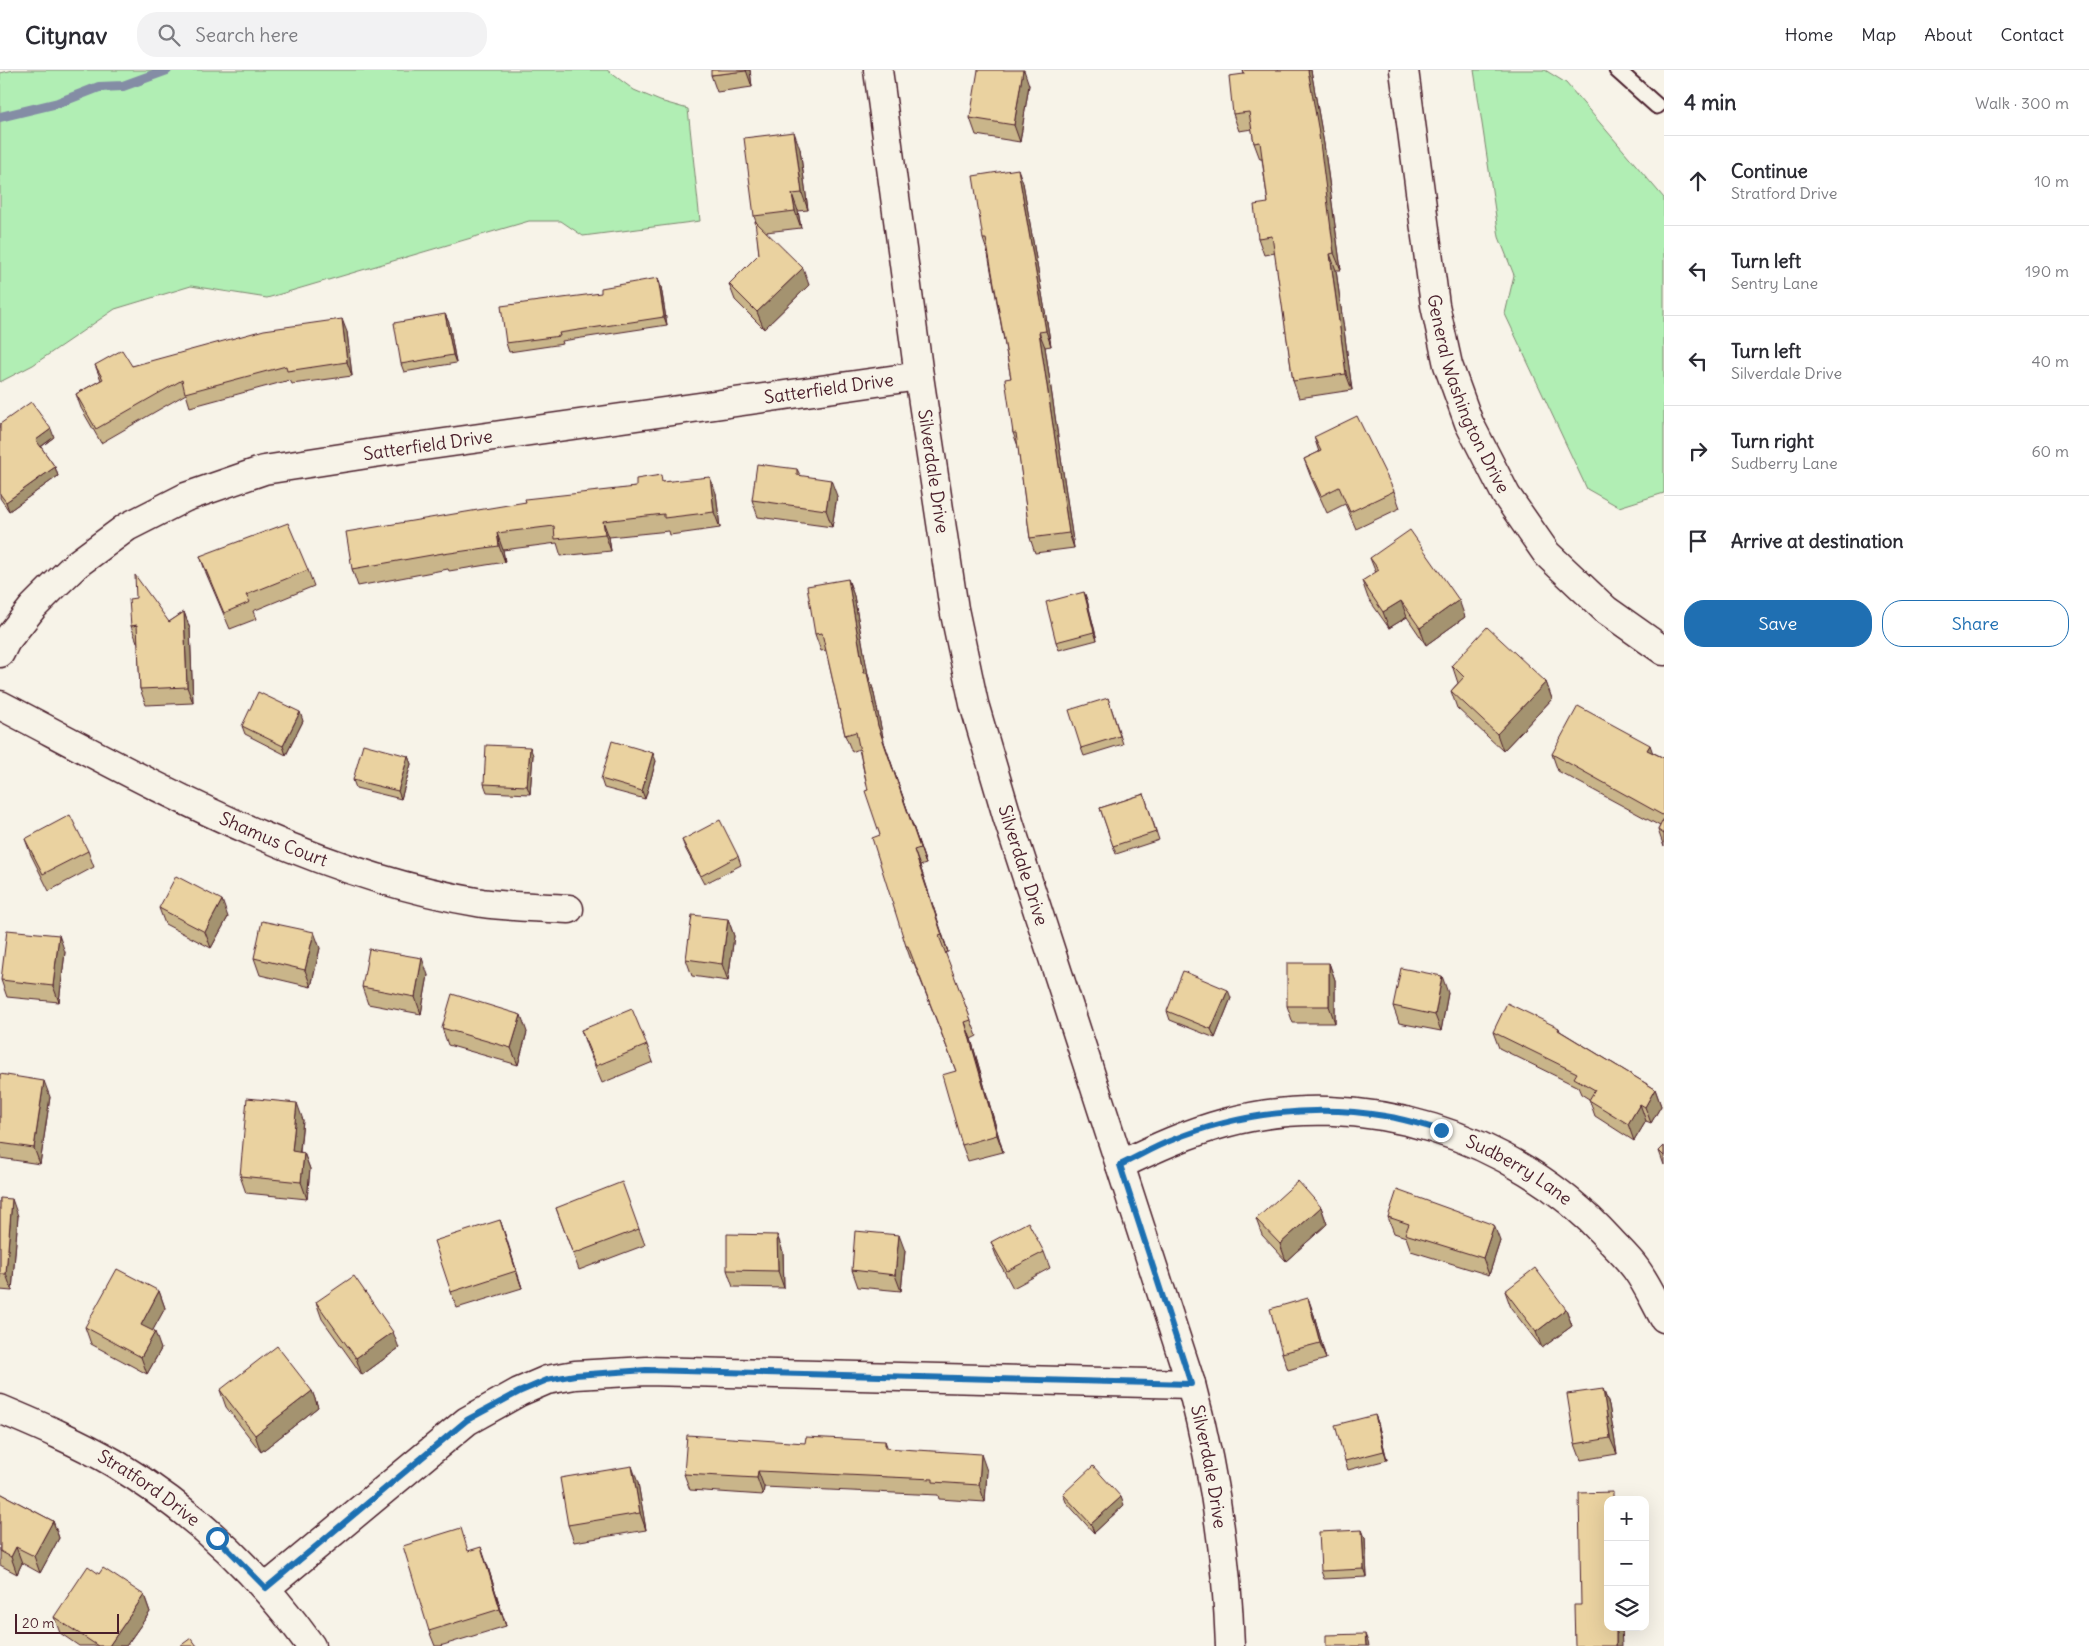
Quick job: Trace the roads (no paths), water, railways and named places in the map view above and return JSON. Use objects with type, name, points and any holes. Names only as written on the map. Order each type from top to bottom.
[{"type":"street","name":"Silverdale Drive","points":[[878,70],[919,376],[954,609],[974,704],[1007,816],[1191,1384],[1205,1434],[1218,1508],[1229,1600],[1230,1646]]},
{"type":"street","name":"General Washington Drive","points":[[1404,70],[1435,305],[1448,364],[1469,423],[1506,495],[1547,554],[1606,610],[1664,651]]},
{"type":"street","name":"Satterfield Drive","points":[[0,653],[6,641],[33,608],[76,564],[126,527],[186,497],[264,470],[919,376]]},
{"type":"street","name":"Shamus Court","points":[[0,705],[182,800],[250,832],[338,865],[410,886],[483,903],[569,910]]},
{"type":"street","name":"Sudberry Lane","points":[[1120,1165],[1172,1140],[1226,1122],[1271,1114],[1328,1111],[1385,1116],[1441,1130],[1503,1156],[1544,1181],[1589,1217],[1636,1268],[1664,1318]]},
{"type":"street","points":[[266,1588],[467,1420],[519,1392],[547,1380],[575,1375],[646,1370],[1191,1384]]},
{"type":"street","name":"Stratford Drive","points":[[0,1409],[44,1428],[113,1463],[161,1494],[217,1538],[266,1588],[311,1646]]},
{"type":"lane","points":[[1617,70],[1658,106]]},
{"type":"waterway","points":[[0,117],[58,103],[99,87],[123,86],[167,70]]}]
